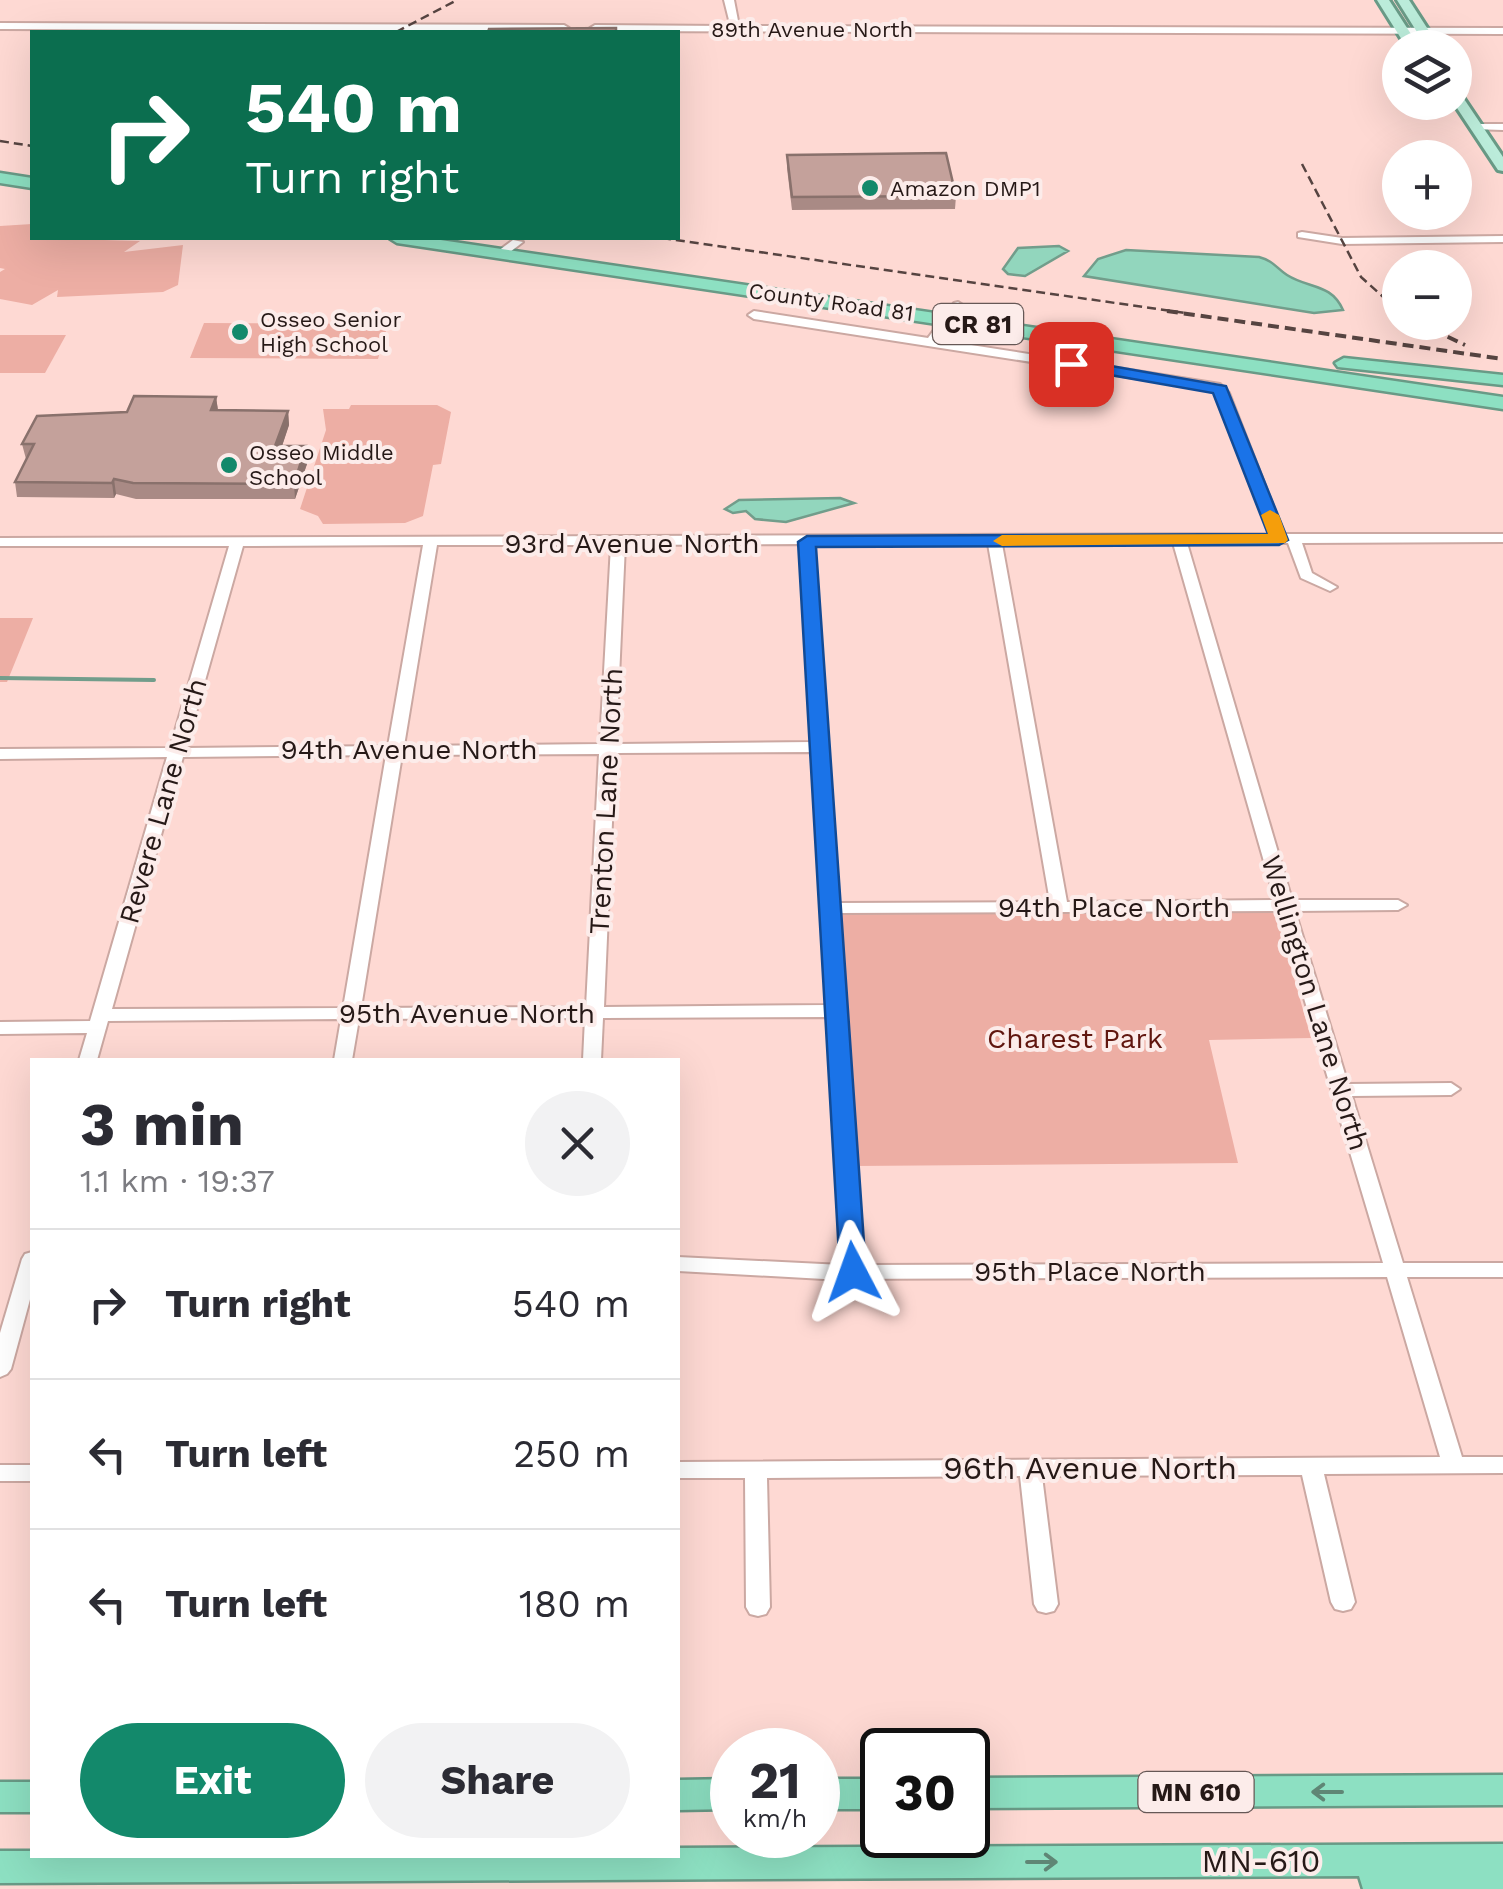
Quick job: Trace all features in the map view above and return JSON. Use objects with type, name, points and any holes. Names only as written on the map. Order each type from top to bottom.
[{"type":"highway","points":[[0,165],[30,170]]},
{"type":"highway","points":[[0,178],[30,183]]},
{"type":"highway","name":"County Road 81","points":[[452,240],[508,242],[1503,403]]},
{"type":"highway","name":"County Road 81","points":[[953,313],[1503,383]]},
{"type":"highway","name":"MN 610","points":[[990,1793],[1425,1792],[1503,1788]]},
{"type":"highway","points":[[680,1794],[710,1794]]},
{"type":"highway","points":[[0,1798],[30,1797]]},
{"type":"highway","name":"MN-610","points":[[0,1867],[1503,1860]]},
{"type":"highway","points":[[1102,1862],[1270,1877],[1503,1881]]},
{"type":"main road","points":[[1383,0],[1401,30]]},
{"type":"main road","points":[[1403,0],[1422,30]]},
{"type":"main road","points":[[1471,120],[1503,167]]},
{"type":"street","points":[[727,29],[735,25],[736,12],[729,2]]},
{"type":"street","name":"89th Avenue North","points":[[0,26],[1382,32]]},
{"type":"street","name":"89th Avenue North","points":[[1472,31],[1503,31]]},
{"type":"street","points":[[1476,127],[1503,127]]},
{"type":"street","points":[[1302,236],[1342,240],[1503,239]]},
{"type":"street","points":[[931,342],[953,313]]},
{"type":"street","points":[[754,316],[1216,386],[1223,393],[1306,575],[1330,587]]},
{"type":"street","name":"93rd Avenue North","points":[[0,542],[430,544],[1503,538]]},
{"type":"street","name":"Wellington Lane North","points":[[1179,540],[1284,906],[1453,1465]]},
{"type":"street","points":[[995,541],[1058,908]]},
{"type":"street","points":[[807,542],[853,1272]]},
{"type":"street","name":"Revere Lane North","points":[[89,1058],[237,543]]},
{"type":"street","name":"Trenton Lane North","points":[[592,1058],[618,543]]},
{"type":"street","points":[[343,1058],[430,544]]},
{"type":"street","name":"94th Avenue North","points":[[0,754],[819,747]]},
{"type":"street","name":"94th Place North","points":[[829,908],[1398,905]]},
{"type":"street","name":"95th Avenue North","points":[[0,1028],[99,1021],[351,1014],[834,1011]]},
{"type":"street","points":[[1342,1090],[1451,1089]]},
{"type":"street","name":"95th Place North","points":[[680,1264],[853,1272],[1503,1270]]},
{"type":"street","points":[[0,1369],[30,1271]]},
{"type":"street","points":[[1311,1466],[1343,1602]]},
{"type":"street","name":"96th Avenue North","points":[[680,1470],[1503,1466]]},
{"type":"street","points":[[1030,1468],[1046,1604]]},
{"type":"street","points":[[756,1470],[758,1606]]},
{"type":"street","points":[[0,1473],[30,1473]]},
{"type":"green space","points":[[30,224],[30,240],[140,241],[124,252],[183,245],[178,285],[163,292],[57,297],[58,290],[32,305],[0,299],[0,272],[5,269],[0,268],[0,226]]},
{"type":"green space","points":[[204,323],[388,324],[378,359],[190,358]]},
{"type":"green space","points":[[0,335],[66,335],[45,373],[0,373]]},
{"type":"green space","points":[[351,405],[437,405],[451,412],[441,464],[433,465],[423,516],[405,523],[323,524],[318,516],[300,509],[326,430],[323,409],[349,409]]},
{"type":"green space","points":[[0,618],[33,618],[7,682],[0,682]]},
{"type":"green space","name":"Charest Park","points":[[1275,911],[1311,1038],[1209,1040],[1238,1163],[855,1166],[839,914]]},
{"type":"shaded area","points":[[1059,246],[1068,251],[1025,276],[1008,274],[1003,269],[1018,248]]},
{"type":"shaded area","points":[[1126,250],[1259,257],[1295,279],[1326,291],[1343,310],[1314,313],[1084,276],[1098,259]]},
{"type":"shaded area","points":[[840,498],[854,503],[786,522],[755,519],[746,511],[733,513],[725,509],[739,500]]},
{"type":"building","points":[[616,28],[616,30],[489,30]]},
{"type":"building","name":"Amazon DMP1","points":[[946,153],[956,196],[792,197],[787,155]]},
{"type":"building","name":"Osseo Middle School","points":[[134,396],[216,397],[211,410],[288,411],[275,446],[306,446],[294,484],[133,483],[114,479],[112,483],[15,482],[34,444],[22,444],[37,416],[127,412]]},
{"type":"waterway","points":[[0,678],[154,680]]},
{"type":"railway","points":[[400,30],[457,0]]},
{"type":"railway","points":[[0,141],[30,146]]},
{"type":"railway","points":[[1302,164],[1361,277],[1382,296]]},
{"type":"railway","points":[[676,240],[1185,313]]},
{"type":"railway","points":[[1167,311],[1503,359]]},
{"type":"railway","points":[[1455,340],[1465,345]]},
{"type":"slow traffic","points":[[1002,541],[1279,540],[1270,515]]},
{"type":"place","name":"Amazon DMP1","points":[[870,188]]},
{"type":"place","name":"Osseo Senior High School","points":[[240,332]]},
{"type":"place","name":"Osseo Middle School","points":[[229,465]]},
{"type":"route","points":[[853,1272],[807,542],[1279,540],[1223,393],[1216,386],[1071,364]]}]
